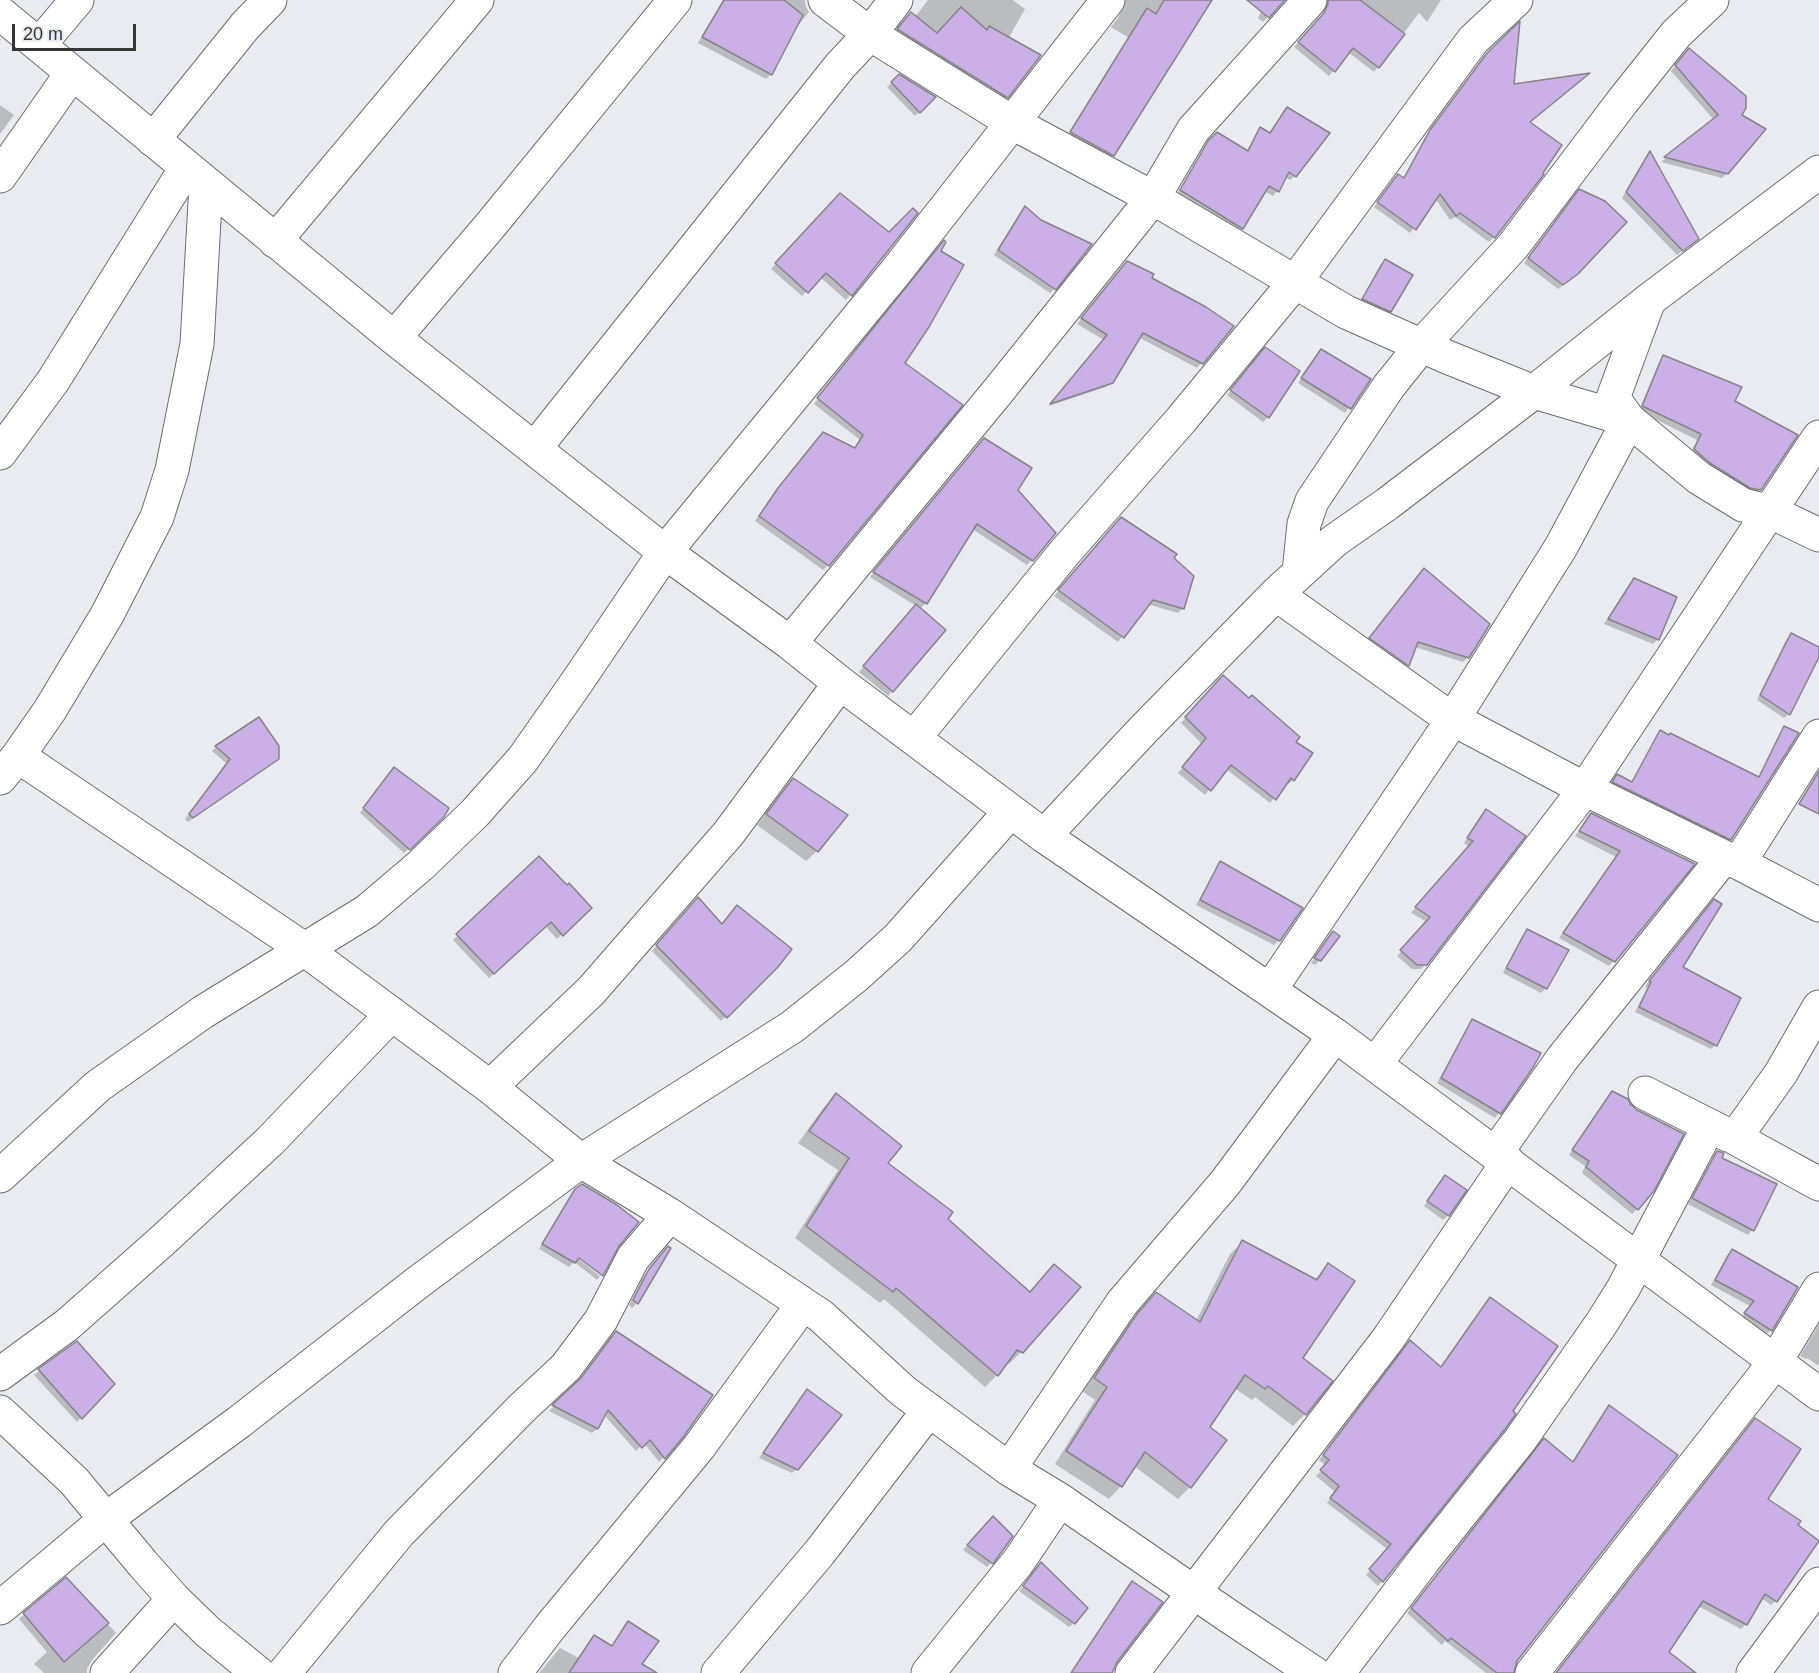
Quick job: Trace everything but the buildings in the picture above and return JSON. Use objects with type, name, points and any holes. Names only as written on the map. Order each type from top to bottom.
[{"type":"street","points":[[39,45],[77,0]]},
{"type":"street","points":[[153,140],[245,26],[270,0]]},
{"type":"street","points":[[275,241],[477,0]]},
{"type":"street","points":[[394,338],[489,227],[675,0]]},
{"type":"street","points":[[825,0],[870,34],[1013,123],[1153,198],[1346,312],[1534,392],[1629,420]]},
{"type":"street","points":[[535,448],[840,66],[870,34],[896,0]]},
{"type":"street","points":[[0,1176],[98,1086],[203,1012],[367,911],[421,865],[475,813],[523,759],[666,552],[894,274],[1108,0]]},
{"type":"street","points":[[790,643],[1153,198],[1193,130],[1310,0]]},
{"type":"street","points":[[914,738],[1065,552],[1181,420],[1295,282],[1473,40],[1516,0]]},
{"type":"street","points":[[1288,583],[1312,501],[1389,386],[1422,345],[1513,246],[1676,34],[1713,0]]},
{"type":"street","points":[[0,13],[394,338],[666,552],[1044,836],[1335,1035],[1819,1394]]},
{"type":"street","points":[[0,177],[72,73]]},
{"type":"street","points":[[1044,836],[1143,730],[1288,583],[1334,541],[1387,504],[1534,392],[1649,300],[1819,172]]},
{"type":"street","points":[[0,453],[196,176]]},
{"type":"street","points":[[196,176],[197,344],[172,470],[157,516],[107,615],[50,710],[9,767],[304,949],[490,1086],[580,1161],[670,1215],[821,1316],[903,1391],[1009,1469],[1060,1500],[1314,1673]]},
{"type":"street","points":[[1649,300],[1613,398],[1629,420],[1699,478],[1743,504],[1771,512],[1819,535]]},
{"type":"street","points":[[1270,990],[1453,719],[1561,547],[1629,420]]},
{"type":"street","points":[[1375,1064],[1585,789],[1819,437]]},
{"type":"street","points":[[1288,583],[1453,719],[1585,789],[1819,905]]},
{"type":"street","points":[[490,1086],[591,992],[728,834],[840,682]]},
{"type":"street","points":[[1132,1673],[1388,1340],[1562,1059],[1731,860],[1819,736]]},
{"type":"street","points":[[0,1608],[105,1520],[239,1422],[426,1276],[580,1161],[792,1026],[856,976],[898,938],[1011,811]]},
{"type":"street","points":[[1338,1673],[1520,1440],[1601,1324],[1638,1260],[1722,1132],[1781,1073],[1819,1007]]},
{"type":"street","points":[[0,1374],[67,1325],[162,1241],[270,1141],[392,1014]]},
{"type":"street","points":[[1009,1469],[1122,1303],[1225,1183],[1335,1035]]},
{"type":"street","points":[[1645,1093],[1819,1184]]},
{"type":"street","points":[[284,1673],[399,1533],[522,1408],[566,1367],[601,1320],[633,1258],[670,1215]]},
{"type":"street","points":[[1532,1673],[1775,1362],[1819,1289]]},
{"type":"street","points":[[515,1673],[550,1627],[699,1447],[803,1304]]},
{"type":"street","points":[[718,1673],[820,1552],[929,1410]]},
{"type":"street","points":[[0,1412],[74,1481],[174,1599],[208,1632],[258,1673]]},
{"type":"street","points":[[928,1673],[1018,1562],[1060,1500]]},
{"type":"street","points":[[1753,1673],[1819,1584]]},
{"type":"street","points":[[107,1673],[174,1599]]}]
